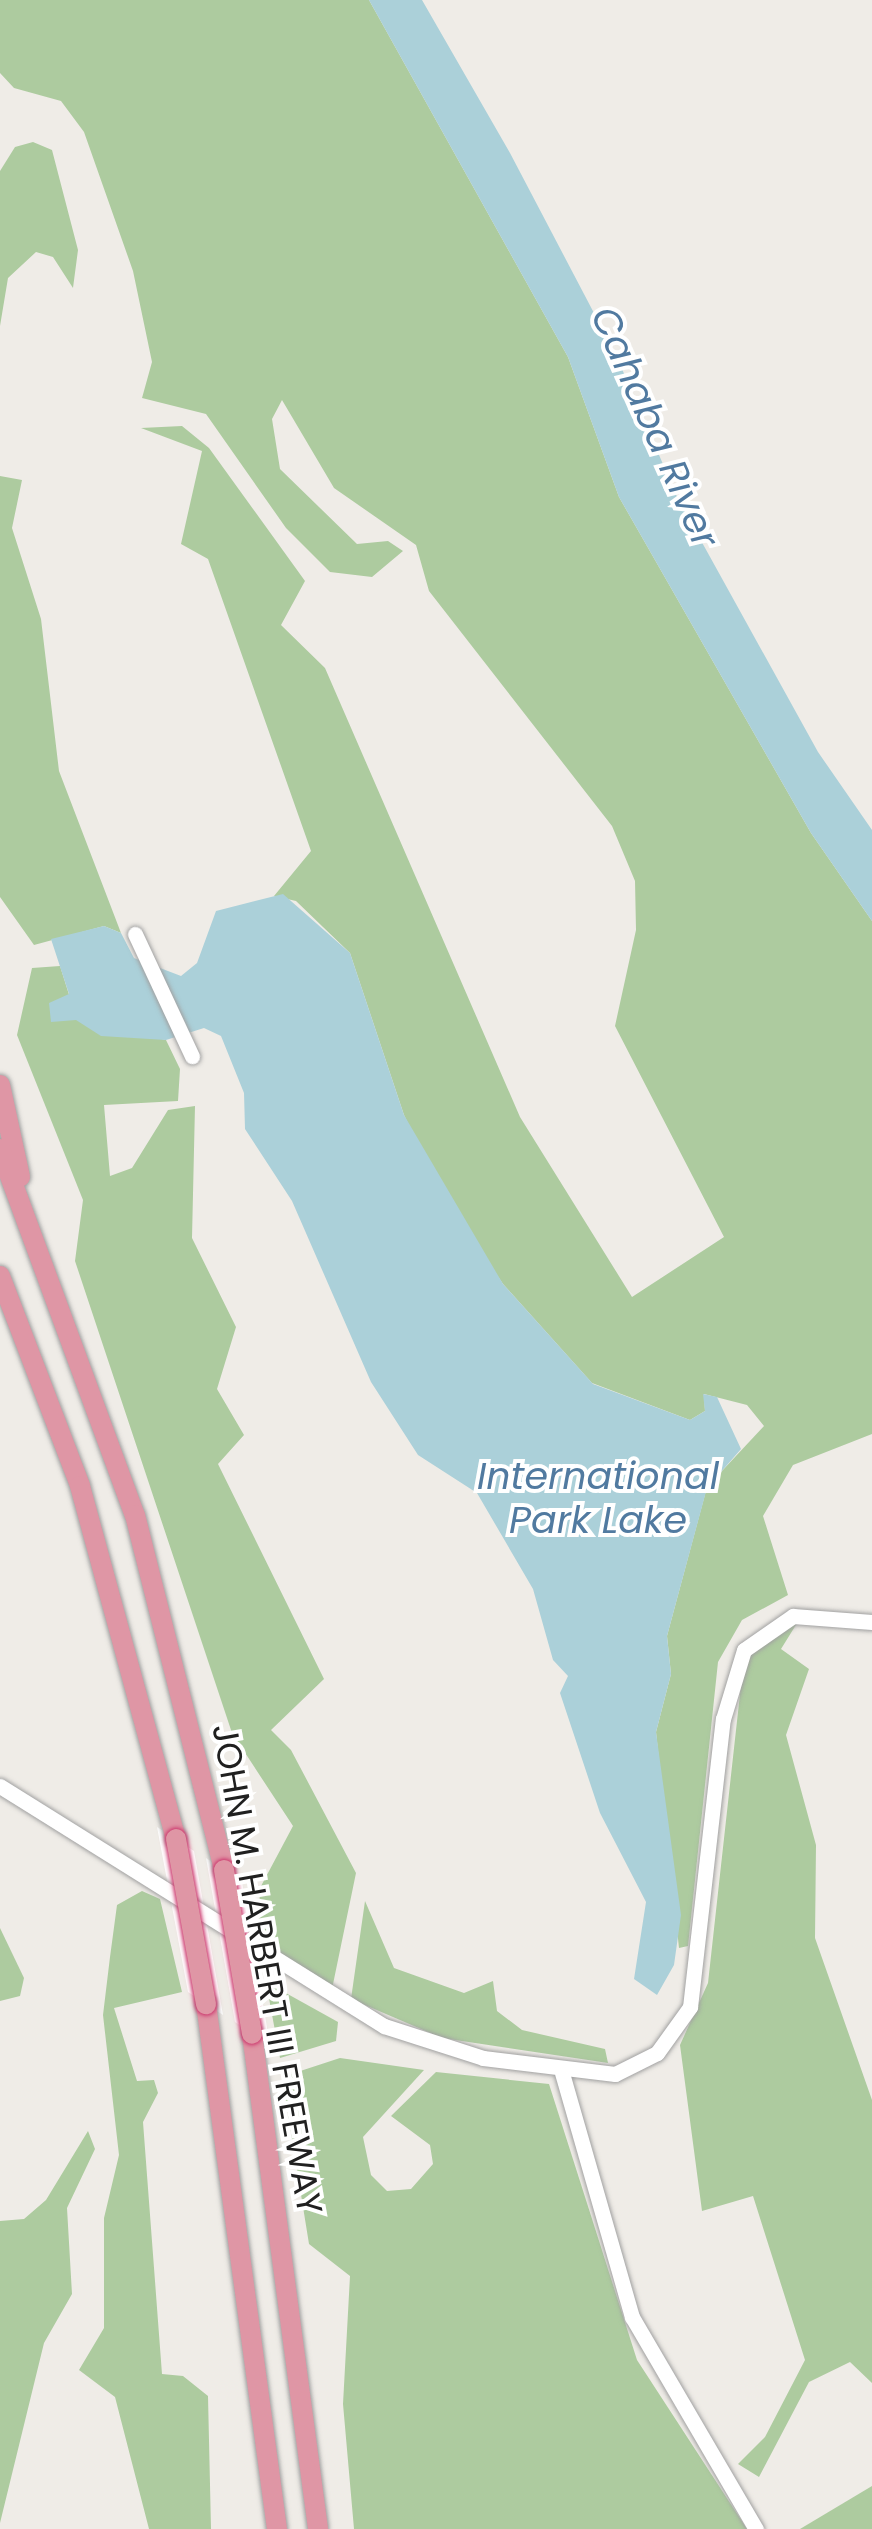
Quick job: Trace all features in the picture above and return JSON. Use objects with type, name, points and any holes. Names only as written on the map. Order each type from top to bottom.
[{"type":"highway","points":[[0,1085],[26,1219]]},
{"type":"highway","name":"JOHN M. HARBERT III FREEWAY","points":[[0,1149],[134,1516],[224,1870],[252,2034],[318,2529]]},
{"type":"highway","name":"JOHN M. HARBERT III FREEWAY","points":[[0,1276],[137,1674],[176,1839],[206,2004],[277,2529]]},
{"type":"highway","points":[[0,1293],[23,1334]]},
{"type":"street","points":[[135,934],[192,1056]]},
{"type":"street","points":[[0,1786],[357,2014],[445,2049],[562,2073],[639,2066],[667,2045],[690,2007],[723,1719],[744,1650],[793,1616],[872,1622]]},
{"type":"street","points":[[562,2073],[632,2318],[756,2529]]},
{"type":"green space","points":[[0,0],[369,0],[568,357],[619,497],[811,833],[872,921],[872,1434],[793,1465],[763,1516],[788,1595],[742,1620],[718,1662],[688,1946],[679,1948],[656,1732],[671,1674],[667,1636],[707,1487],[764,1426],[747,1405],[704,1394],[705,1411],[690,1420],[592,1383],[503,1284],[439,1188],[404,1115],[350,953],[296,901],[274,896],[311,851],[208,559],[181,544],[202,451],[141,428],[182,426],[209,448],[305,581],[281,625],[325,668],[520,1117],[632,1297],[724,1237],[615,1026],[636,930],[635,881],[612,826],[429,591],[416,545],[334,488],[282,400],[272,419],[280,469],[357,544],[388,541],[403,551],[372,577],[330,572],[286,528],[206,414],[142,398],[152,362],[133,271],[84,132],[61,101],[14,88],[0,73]]},
{"type":"green space","points":[[33,142],[52,150],[78,250],[73,288],[53,257],[36,252],[8,278],[0,326],[0,171],[15,147]]},
{"type":"green space","points":[[0,476],[22,480],[12,528],[41,619],[59,771],[121,933],[104,926],[34,945],[0,897]]},
{"type":"green space","points":[[60,966],[77,1020],[166,1040],[180,1069],[178,1101],[104,1105],[110,1176],[132,1168],[168,1110],[195,1106],[192,1238],[236,1327],[217,1389],[244,1435],[218,1464],[324,1679],[271,1730],[291,1750],[356,1873],[332,1989],[258,1940],[260,1888],[293,1826],[232,1733],[75,1261],[83,1200],[17,1035],[32,968]]},
{"type":"green space","points":[[799,1620],[781,1649],[809,1669],[786,1735],[816,1845],[815,1938],[872,2100],[872,2383],[850,2362],[809,2382],[759,2477],[738,2464],[765,2437],[805,2360],[753,2196],[702,2211],[680,2045],[708,1983],[743,1667],[756,1644]]},
{"type":"green space","points":[[142,1891],[160,1899],[182,1992],[114,2008],[137,2081],[154,2080],[158,2093],[143,2122],[162,2374],[183,2376],[208,2396],[211,2529],[149,2529],[115,2397],[79,2370],[104,2328],[104,2218],[119,2155],[103,2015],[110,1957],[117,1905]]},
{"type":"green space","points":[[365,1901],[394,1968],[464,1993],[493,1981],[497,2011],[522,2030],[605,2049],[608,2063],[442,2038],[351,1999]]},
{"type":"green space","points":[[0,1928],[24,1978],[20,1996],[0,2001]]},
{"type":"green space","points":[[266,1982],[338,2022],[336,2041],[280,2058]]},
{"type":"green space","points":[[340,2058],[424,2070],[363,2137],[371,2175],[387,2191],[411,2189],[433,2164],[430,2145],[391,2116],[436,2072],[549,2084],[637,2360],[747,2529],[354,2529],[343,2404],[350,2276],[309,2244],[282,2077]]},
{"type":"green space","points":[[88,2131],[95,2149],[67,2208],[72,2294],[44,2343],[0,2523],[0,2221],[24,2219],[46,2200]]},
{"type":"green space","points":[[872,2486],[872,2529],[800,2529]]},
{"type":"water","points":[[369,0],[422,0],[510,153],[616,355],[678,499],[818,752],[872,830],[872,921],[811,833],[619,497],[568,357]]},
{"type":"water","name":"International Park Lake","points":[[283,894],[350,953],[404,1115],[503,1284],[593,1384],[690,1420],[705,1411],[703,1394],[717,1397],[741,1449],[707,1488],[667,1636],[671,1674],[656,1732],[681,1915],[674,1965],[657,1995],[634,1979],[646,1902],[600,1813],[560,1693],[568,1676],[553,1660],[533,1589],[477,1493],[418,1455],[371,1382],[292,1201],[245,1129],[244,1093],[221,1036],[204,1028],[166,1040],[101,1036],[76,1020],[51,1022],[49,1003],[69,994],[51,939],[104,926],[121,933],[134,958],[181,976],[197,963],[216,911]]},
{"type":"pier","points":[[157,1827],[194,1851],[223,2015],[188,1992]]},
{"type":"pier","points":[[206,1858],[242,1882],[270,2045],[235,2022]]},
{"type":"water label","name":"Cahaba River","points":[[655,427]]}]
